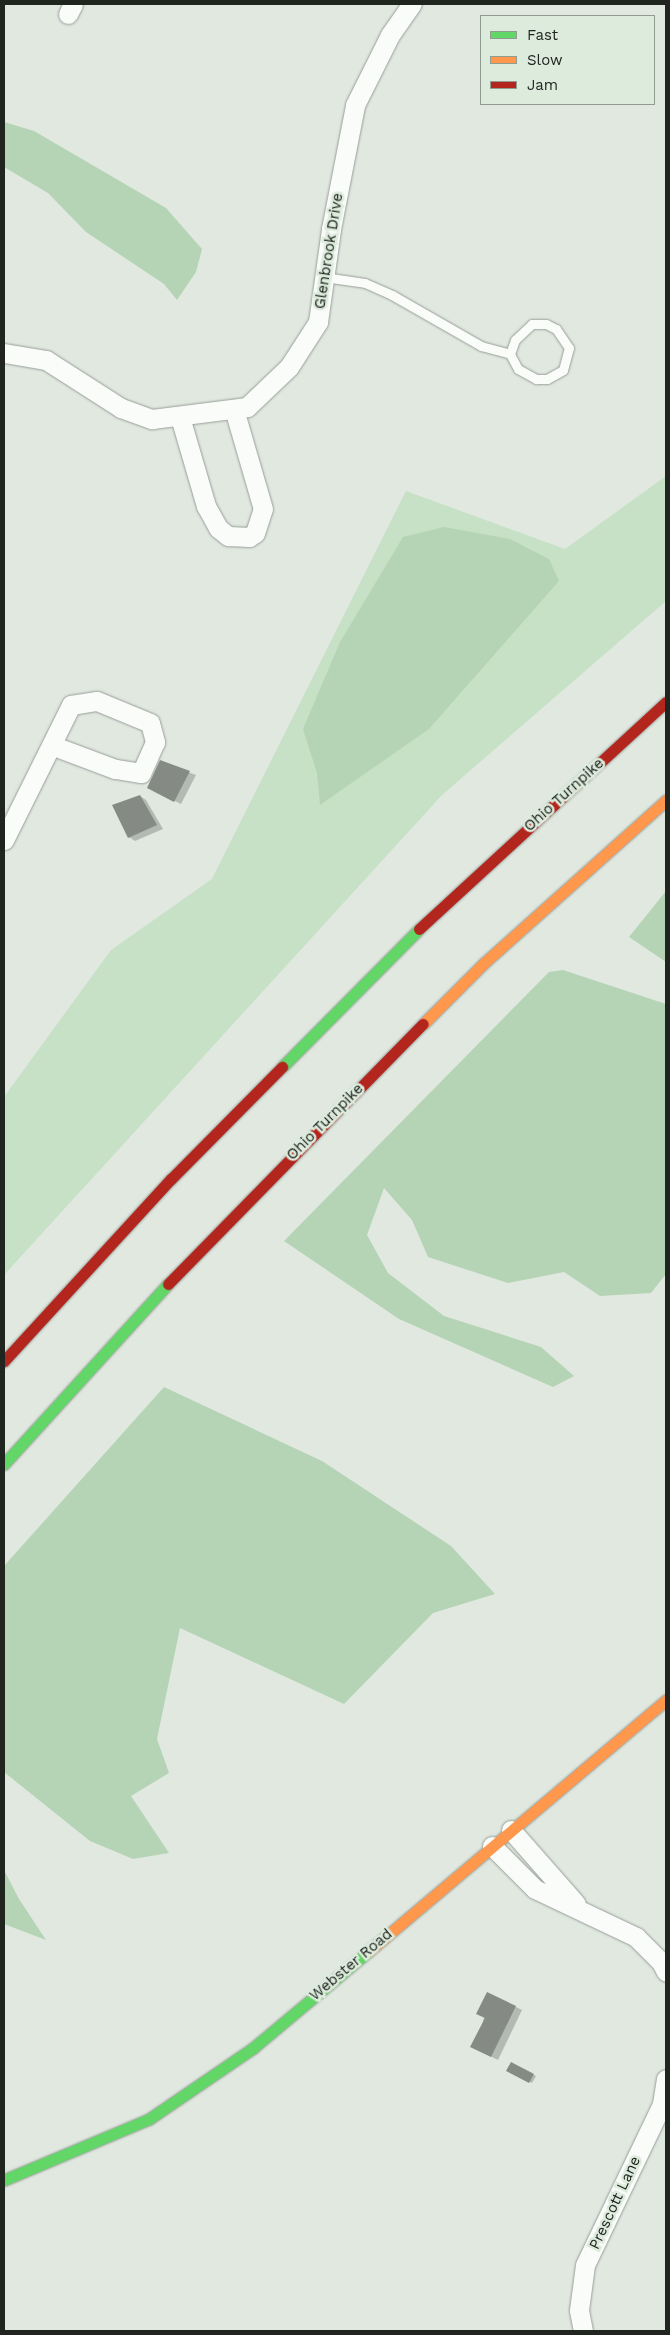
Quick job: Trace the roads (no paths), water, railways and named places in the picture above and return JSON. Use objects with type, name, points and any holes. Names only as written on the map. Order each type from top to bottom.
[{"type":"main road","name":"Ohio Turnpike","points":[[4,1361],[171,1179],[440,907],[666,702]]},
{"type":"main road","name":"Ohio Turnpike","points":[[4,1464],[212,1236],[484,963],[666,800]]},
{"type":"main road","name":"Webster Road","points":[[4,2180],[119,2134],[149,2118],[253,2048],[666,1700]]},
{"type":"street","name":"Glenbrook Drive","points":[[4,353],[46,360],[121,408],[152,418],[180,417],[247,407],[289,366],[318,322],[324,277],[356,105],[390,35],[412,4]]},
{"type":"street","points":[[180,417],[206,506],[218,528],[228,536],[249,537],[258,528],[263,509],[234,409]]},
{"type":"street","points":[[4,840],[71,705],[97,701],[150,724],[155,742],[141,773],[115,769],[51,746]]},
{"type":"street","points":[[511,1830],[564,1894],[583,1910]]},
{"type":"street","points":[[492,1846],[535,1889],[583,1910],[636,1937],[661,1962],[666,1972]]},
{"type":"street","name":"Prescott Lane","points":[[583,2331],[579,2310],[585,2265],[662,2104],[666,2079]]},
{"type":"lane","points":[[324,277],[365,283],[418,308],[481,346],[510,354],[525,375],[547,379],[563,370],[569,348],[556,329],[546,324],[532,324],[515,340],[510,354]]}]
